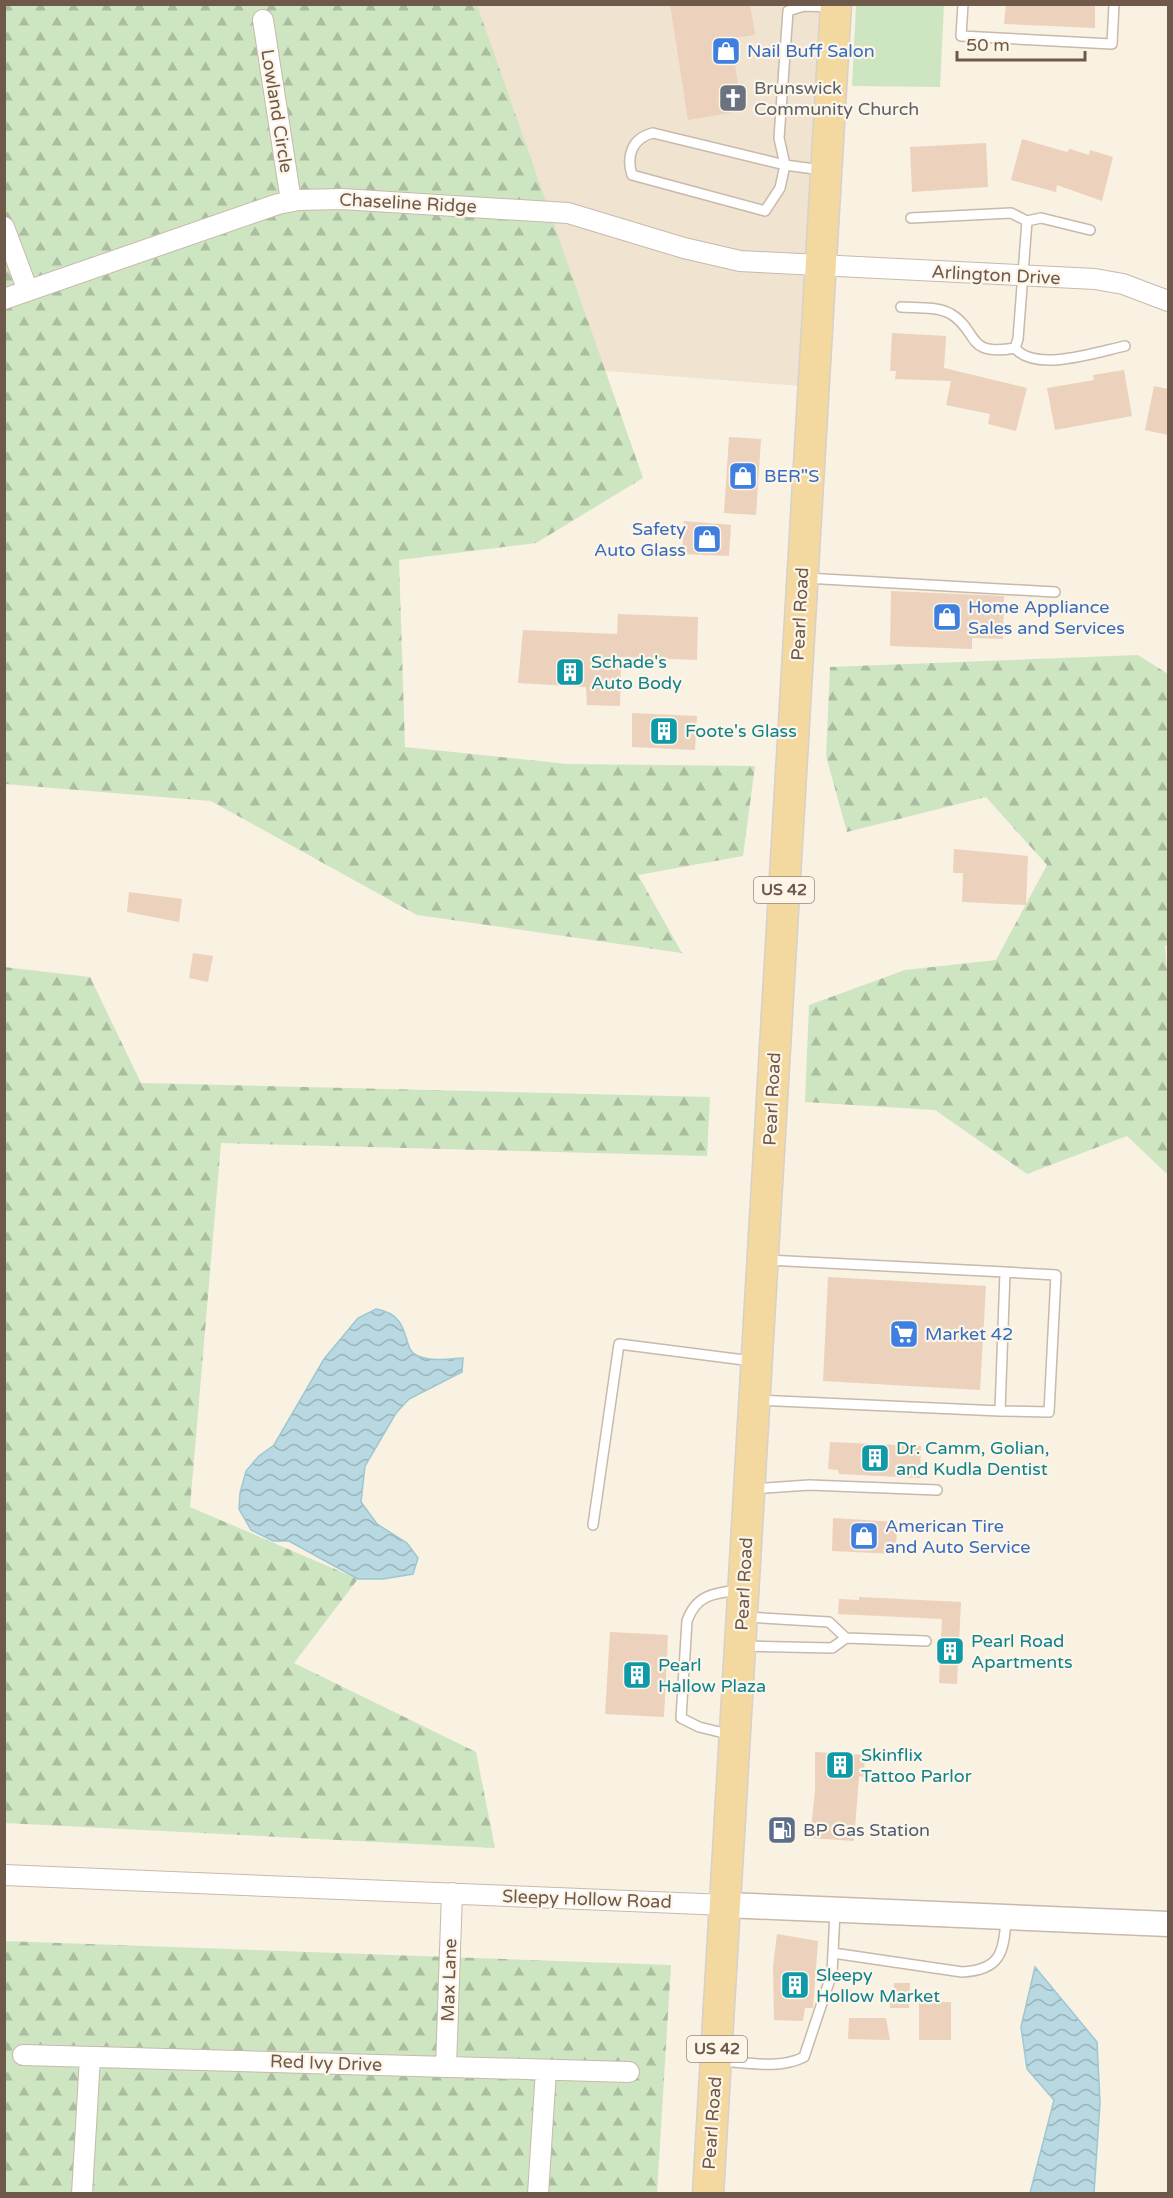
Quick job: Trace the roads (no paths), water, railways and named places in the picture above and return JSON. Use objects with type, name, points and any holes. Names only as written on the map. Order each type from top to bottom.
[{"type":"main road","name":"Pearl Road","points":[[708,2193],[836,6]]},
{"type":"street","name":"Lowland Circle","points":[[263,20],[291,201]]},
{"type":"street","name":"Chaseline Ridge","points":[[4,299],[291,201],[351,199],[568,213],[714,257],[820,267]]},
{"type":"street","points":[[4,227],[28,291]]},
{"type":"street","name":"Arlington Drive","points":[[820,267],[1095,279],[1123,284],[1168,301]]},
{"type":"street","name":"Sleepy Hollow Road","points":[[4,1875],[1168,1924]]},
{"type":"street","name":"Max Lane","points":[[446,2067],[452,1893]]},
{"type":"street","name":"Red Ivy Drive","points":[[23,2055],[629,2072]]},
{"type":"street","points":[[82,2193],[90,2057]]},
{"type":"street","points":[[538,2193],[546,2070]]},
{"type":"lane","points":[[963,4],[961,36],[1112,44],[1114,4]]},
{"type":"lane","points":[[826,170],[785,165],[653,133],[644,135],[637,142],[629,158],[632,175],[765,211],[780,188],[785,165],[779,138],[788,11],[804,6],[836,6]]},
{"type":"lane","points":[[911,218],[1011,213],[1027,221],[1024,277],[1015,348]]},
{"type":"lane","points":[[1027,221],[1041,218],[1090,230]]},
{"type":"lane","points":[[901,307],[937,309],[950,314],[981,347],[996,350],[1015,348],[1025,356],[1040,362],[1125,346]]},
{"type":"lane","points":[[802,578],[1055,592]]},
{"type":"lane","points":[[755,1400],[1049,1412],[1056,1275],[763,1260]]},
{"type":"lane","points":[[1000,1410],[1005,1272]]},
{"type":"lane","points":[[593,1525],[620,1344],[757,1362]]},
{"type":"lane","points":[[750,1490],[809,1485],[937,1490]]},
{"type":"lane","points":[[735,1735],[699,1727],[681,1718],[687,1621],[692,1607],[714,1593],[742,1617],[832,1648],[846,1638],[926,1641]]},
{"type":"lane","points":[[742,1617],[829,1622],[846,1638]]},
{"type":"lane","points":[[716,2061],[778,2064],[792,2063],[804,2057],[828,1990],[834,1953],[835,1909]]},
{"type":"lane","points":[[834,1953],[962,1972],[978,1971],[992,1965],[1000,1954],[1006,1917]]},
{"type":"water","points":[[376,1309],[388,1312],[396,1318],[401,1324],[411,1351],[416,1355],[433,1359],[463,1358],[462,1372],[409,1399],[396,1413],[365,1466],[361,1502],[377,1524],[407,1543],[418,1558],[413,1574],[383,1579],[358,1579],[289,1541],[273,1541],[251,1530],[239,1509],[240,1493],[246,1471],[259,1456],[274,1445],[324,1359],[358,1318]]},
{"type":"water","points":[[1035,1967],[1097,2042],[1100,2103],[1094,2193],[1030,2193],[1054,2100],[1027,2069],[1021,2027]]},
{"type":"place","name":"Nail Buff Salon","points":[[726,51]]},
{"type":"place","name":"Brunswick Community Church","points":[[733,98]]},
{"type":"place","name":"BER\"S","points":[[743,476]]},
{"type":"place","name":"Safety Auto Glass","points":[[707,539]]},
{"type":"place","name":"Home Appliance Sales and Services","points":[[947,617]]},
{"type":"place","name":"Schade's Auto Body","points":[[570,672]]},
{"type":"place","name":"Foote's Glass","points":[[664,731]]},
{"type":"place","name":"Market 42","points":[[904,1334]]},
{"type":"place","name":"Dr. Camm, Golian, and Kudla Dentist","points":[[875,1458]]},
{"type":"place","name":"American Tire and Auto Service","points":[[864,1536]]},
{"type":"place","name":"Pearl Road Apartments","points":[[950,1651]]},
{"type":"place","name":"Pearl Hallow Plaza","points":[[637,1675]]},
{"type":"place","name":"Skinflix Tattoo Parlor","points":[[840,1765]]},
{"type":"place","name":"BP Gas Station","points":[[782,1830]]},
{"type":"place","name":"Sleepy Hollow Market","points":[[795,1985]]}]
